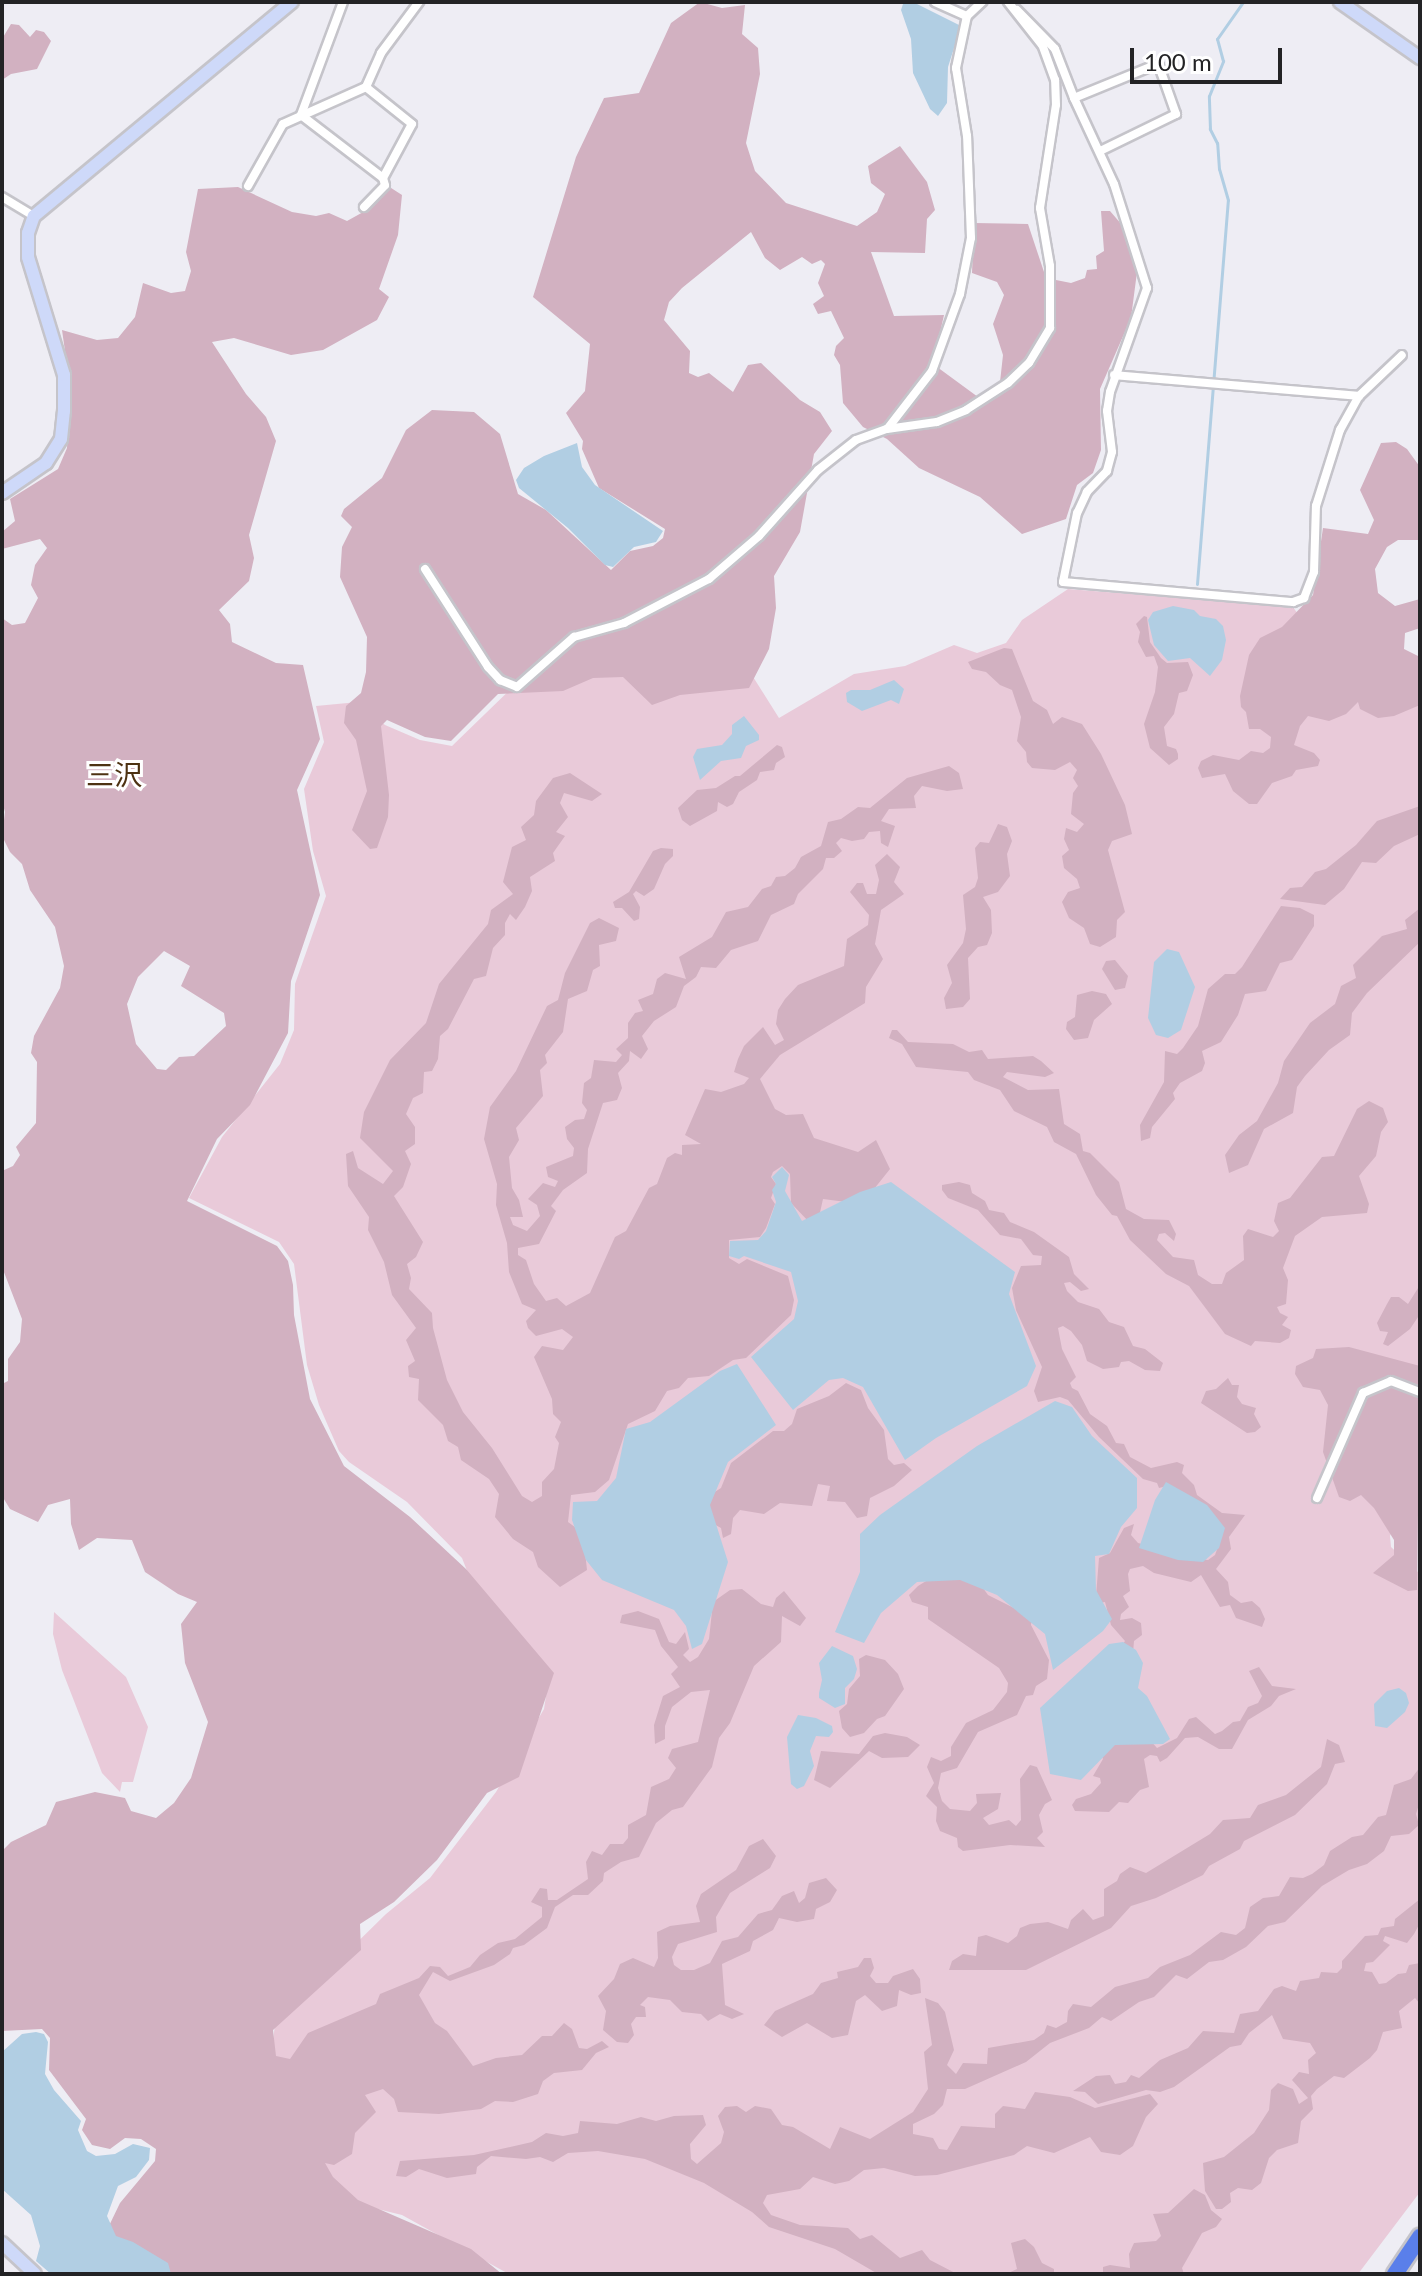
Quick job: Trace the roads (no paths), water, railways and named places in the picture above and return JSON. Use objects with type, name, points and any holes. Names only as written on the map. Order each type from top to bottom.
[{"type":"highway","points":[[1395,2274],[1420,2237]]},
{"type":"street","points":[[2,493],[46,463],[61,439],[64,375],[28,257],[28,233],[34,216],[292,2]]},
{"type":"street","points":[[301,115],[343,2]]},
{"type":"street","points":[[248,186],[283,124],[366,87],[398,25],[419,2]]},
{"type":"street","points":[[935,2],[967,16]]},
{"type":"street","points":[[887,429],[918,394],[932,371],[960,294],[971,238],[967,136],[956,68],[967,16],[982,2]]},
{"type":"street","points":[[1340,2],[1420,58]]},
{"type":"street","points":[[1009,3],[1055,49],[1127,217],[1147,288],[1132,336],[1114,375],[1107,411],[1112,452],[1107,471],[1087,492],[1077,513],[1063,582],[1293,602],[1304,598],[1314,572],[1316,506],[1340,430],[1359,396],[1402,355]]},
{"type":"street","points":[[425,569],[488,667],[500,680],[517,687],[574,637],[624,623],[709,579],[759,536],[818,470],[856,440],[887,429],[937,422],[966,410],[1008,383],[1029,363],[1050,328],[1050,266],[1040,208],[1056,105],[1055,80],[1042,45],[1017,18],[1009,3]]},
{"type":"street","points":[[1074,98],[1159,66],[1176,114],[1100,151]]},
{"type":"street","points":[[366,87],[412,124],[383,178]]},
{"type":"street","points":[[301,115],[383,178],[385,185],[364,207]]},
{"type":"street","points":[[2,197],[34,216]]},
{"type":"street","points":[[1114,375],[1359,396]]},
{"type":"street","points":[[1317,1498],[1363,1393],[1391,1381],[1420,1392]]},
{"type":"street","points":[[2,2243],[35,2274]]},
{"type":"water","points":[[913,2],[961,26],[948,67],[947,103],[938,116],[930,109],[913,73],[911,39],[901,10],[903,4]]},
{"type":"water","points":[[577,443],[582,467],[595,485],[663,531],[656,542],[634,547],[613,567],[605,565],[568,528],[519,488],[516,480],[524,468]]},
{"type":"water","points":[[1173,606],[1194,610],[1200,616],[1216,619],[1223,626],[1226,640],[1222,660],[1210,676],[1190,658],[1168,661],[1154,645],[1148,620],[1153,612]]},
{"type":"water","points":[[894,680],[904,689],[899,704],[891,700],[862,711],[847,702],[846,693],[851,690],[870,690]]},
{"type":"water","points":[[744,716],[759,735],[759,740],[746,746],[741,758],[721,761],[700,780],[693,757],[697,749],[722,745],[732,734],[732,725]]},
{"type":"water","points":[[1167,949],[1179,952],[1195,987],[1181,1030],[1168,1038],[1156,1035],[1148,1018],[1154,962]]},
{"type":"water","points":[[782,1167],[789,1175],[785,1191],[802,1221],[860,1192],[891,1182],[1015,1272],[1009,1294],[1036,1366],[1027,1386],[936,1438],[905,1460],[863,1387],[843,1378],[829,1380],[793,1410],[751,1357],[794,1319],[798,1301],[791,1272],[744,1256],[739,1259],[729,1256],[730,1241],[758,1240],[766,1231],[776,1202],[772,1190],[776,1184],[772,1177]]},
{"type":"water","points":[[737,1364],[776,1425],[728,1462],[710,1505],[728,1562],[702,1644],[692,1649],[686,1626],[674,1610],[602,1580],[586,1560],[572,1520],[573,1502],[597,1501],[616,1478],[626,1429],[650,1422],[720,1371]]},
{"type":"water","points":[[1055,1401],[1072,1407],[1092,1436],[1137,1478],[1137,1508],[1121,1527],[1109,1554],[1095,1556],[1096,1590],[1112,1619],[1103,1631],[1053,1670],[1045,1634],[997,1595],[960,1580],[917,1582],[881,1613],[864,1643],[835,1632],[860,1572],[860,1534],[880,1515],[977,1446]]},
{"type":"water","points":[[1166,1482],[1207,1505],[1225,1528],[1219,1548],[1203,1562],[1178,1560],[1139,1548],[1155,1500]]},
{"type":"water","points":[[1123,1642],[1136,1650],[1143,1663],[1138,1688],[1147,1696],[1170,1739],[1163,1744],[1115,1745],[1081,1780],[1050,1774],[1040,1708],[1109,1644]]},
{"type":"water","points":[[832,1646],[853,1656],[857,1669],[854,1679],[845,1688],[845,1704],[835,1708],[819,1698],[822,1680],[819,1663]]},
{"type":"water","points":[[1399,1688],[1406,1693],[1409,1703],[1405,1712],[1387,1728],[1375,1726],[1374,1704],[1387,1691]]},
{"type":"water","points":[[798,1715],[816,1718],[832,1726],[833,1732],[829,1737],[816,1736],[810,1751],[814,1766],[804,1786],[797,1789],[791,1784],[787,1737]]},
{"type":"water","points":[[22,2034],[44,2034],[48,2042],[45,2074],[54,2090],[81,2121],[78,2130],[87,2151],[96,2156],[115,2154],[133,2144],[150,2148],[149,2160],[136,2177],[118,2186],[107,2216],[116,2236],[133,2242],[168,2263],[171,2274],[51,2274],[36,2261],[40,2246],[31,2215],[2,2189],[2,2052]]},
{"type":"waterway","points":[[1197,584],[1228,200],[1219,169],[1217,143],[1210,129],[1209,96],[1223,61],[1217,39],[1243,2]]},
{"type":"district","name":"三沢","points":[[114,774]]}]
